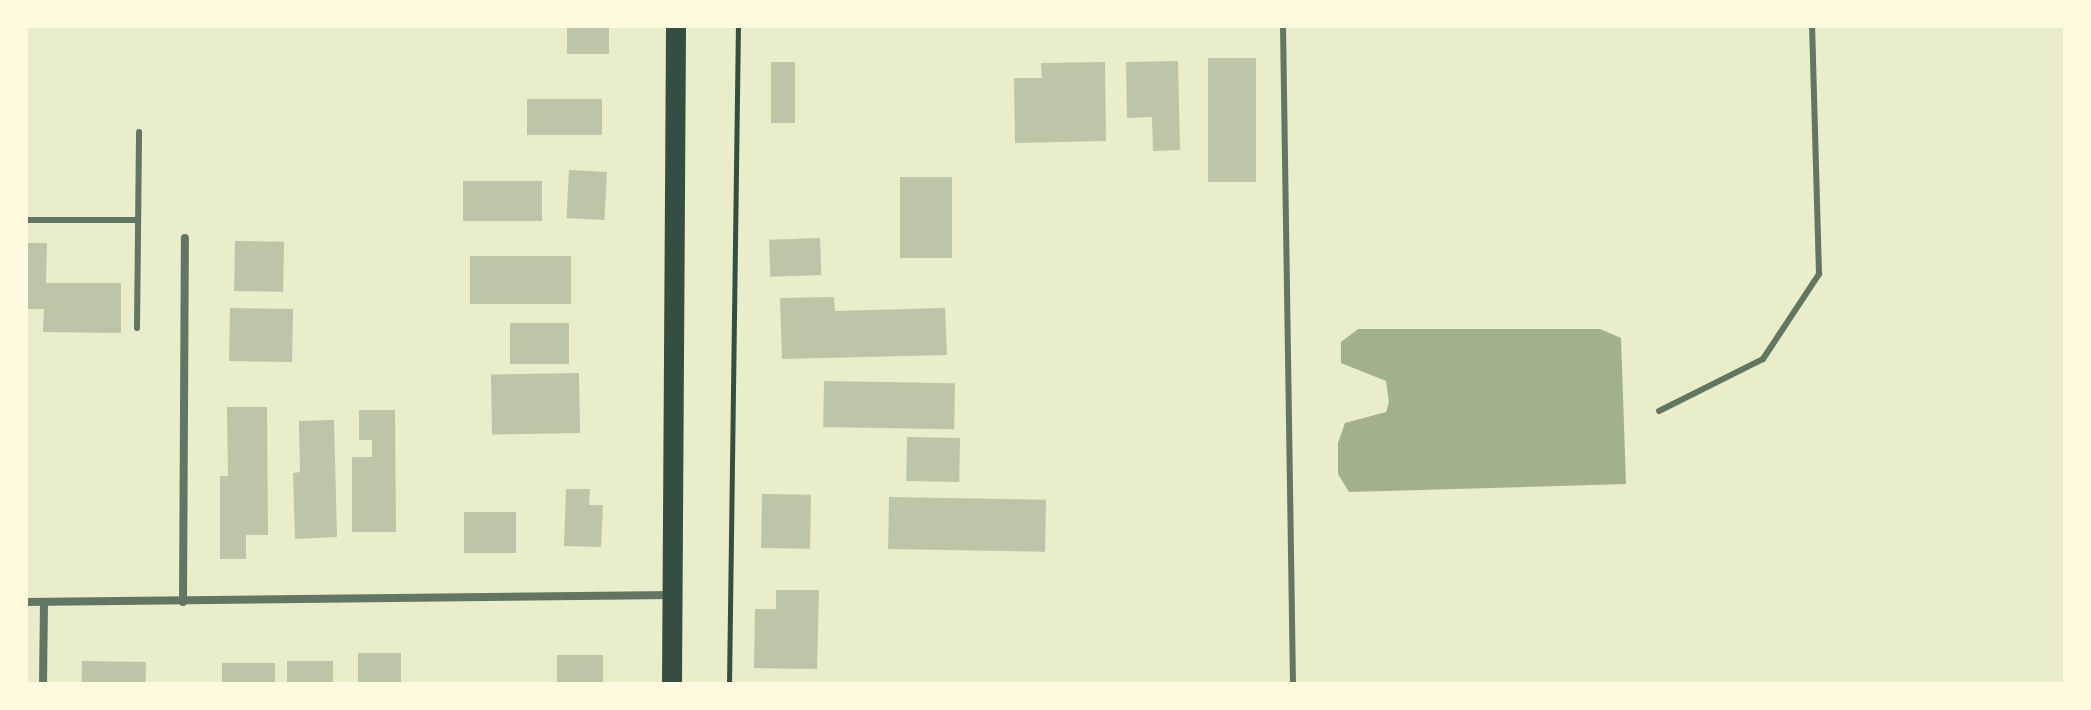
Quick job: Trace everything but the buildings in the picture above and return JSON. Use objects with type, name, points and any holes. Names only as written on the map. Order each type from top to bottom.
[{"type":"main road","points":[[672,684],[676,26]]},
{"type":"street","points":[[183,602],[185,238]]},
{"type":"street","points":[[26,602],[674,595]]},
{"type":"street","points":[[43,684],[44,602]]},
{"type":"lane","points":[[1283,26],[1293,684]]},
{"type":"lane","points":[[1659,411],[1763,359],[1819,274],[1812,26]]},
{"type":"lane","points":[[137,328],[139,132]]},
{"type":"lane","points":[[26,220],[138,220]]},
{"type":"path","points":[[729,684],[738,26]]},
{"type":"shaded area","points":[[1358,329],[1600,329],[1621,338],[1626,484],[1349,492],[1338,474],[1338,443],[1345,423],[1386,412],[1389,402],[1386,381],[1341,363],[1341,342]]}]
